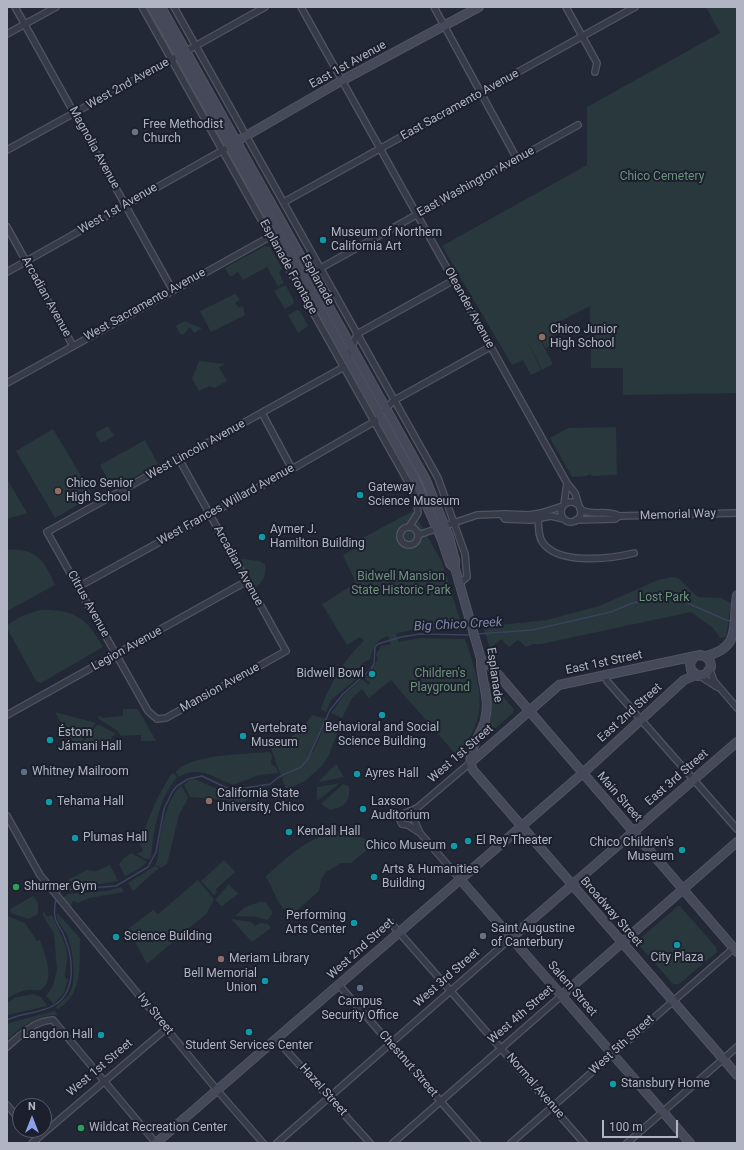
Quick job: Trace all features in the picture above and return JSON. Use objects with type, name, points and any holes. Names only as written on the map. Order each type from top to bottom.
[{"type":"street","name":"Magnolia Avenue","points":[[15,7],[172,289]]},
{"type":"street","points":[[7,34],[56,7]]},
{"type":"street","points":[[142,7],[171,60],[225,148]]},
{"type":"street","name":"Esplanade","points":[[152,7],[236,142],[277,232],[310,274],[352,346],[426,480],[441,527],[450,564],[455,568],[477,644],[487,693],[487,710],[485,721],[471,752],[471,762]]},
{"type":"street","name":"Esplanade","points":[[161,7],[225,148],[277,232],[347,358],[377,419],[413,475],[441,527]]},
{"type":"street","points":[[174,7],[438,478],[455,522],[465,554],[467,573],[466,580],[459,584]]},
{"type":"street","name":"West 2nd Avenue","points":[[7,150],[265,7]]},
{"type":"street","name":"Oleander Avenue","points":[[300,7],[567,484],[575,493],[579,508]]},
{"type":"street","points":[[434,7],[517,159]]},
{"type":"street","name":"East 1st Avenue","points":[[225,148],[341,81],[480,7]]},
{"type":"street","points":[[566,7],[597,63],[595,72]]},
{"type":"street","name":"East Sacramento Avenue","points":[[284,202],[635,7]]},
{"type":"street","name":"East Washington Avenue","points":[[310,274],[578,125]]},
{"type":"street","name":"West 1st Avenue","points":[[7,272],[225,148]]},
{"type":"street","name":"Arcadian Avenue","points":[[7,227],[73,346]]},
{"type":"street","name":"West Sacramento Avenue","points":[[7,383],[172,289],[277,232]]},
{"type":"street","name":"Esplanade Frontage","points":[[277,232],[344,367],[377,419],[417,499],[418,513],[409,527]]},
{"type":"street","points":[[344,367],[357,334],[454,280]]},
{"type":"street","name":"West Frances Willard Avenue","points":[[78,587],[292,469],[377,419],[394,401],[490,347]]},
{"type":"street","name":"West Lincoln Avenue","points":[[48,532],[344,367]]},
{"type":"street","points":[[262,413],[292,469]]},
{"type":"street","name":"Arcadian Avenue","points":[[179,459],[286,652]]},
{"type":"street","points":[[564,519],[561,511],[567,484]]},
{"type":"street","points":[[418,535],[416,530],[409,527],[401,532],[400,538],[403,543],[409,545],[414,543],[418,535],[477,516],[541,513],[573,502],[579,508],[580,514],[576,520],[569,521],[551,516],[538,520],[505,518],[502,515]]},
{"type":"street","name":"Memorial Way","points":[[579,508],[589,514],[615,514],[619,516],[737,513]]},
{"type":"street","name":"Memorial Way","points":[[576,520],[615,519],[619,516]]},
{"type":"street","points":[[538,520],[542,543],[550,550],[560,555],[577,558],[620,557],[634,553]]},
{"type":"street","name":"Citrus Avenue","points":[[48,532],[116,655],[153,717]]},
{"type":"street","name":"Legion Avenue","points":[[7,715],[247,582]]},
{"type":"street","points":[[698,675],[706,674],[710,667],[733,646],[736,640],[737,595]]},
{"type":"street","points":[[720,689],[698,675],[690,667],[694,657],[719,653],[726,648],[736,630]]},
{"type":"street","name":"Mansion Avenue","points":[[153,717],[157,719],[166,718],[286,652]]},
{"type":"street","points":[[706,656],[714,681],[737,708]]},
{"type":"street","name":"East 1st Street","points":[[528,711],[558,685],[694,657]]},
{"type":"street","name":"Main Street","points":[[481,659],[489,664],[683,890],[736,949]]},
{"type":"street","points":[[604,675],[737,829]]},
{"type":"street","name":"East 2nd Street","points":[[582,773],[642,720],[684,680],[698,675]]},
{"type":"street","name":"West 1st Street","points":[[409,813],[417,808],[471,762],[528,711]]},
{"type":"street","name":"East 3rd Street","points":[[634,833],[737,742]]},
{"type":"street","name":"Broadway Street","points":[[471,762],[473,770],[672,1002],[737,1075]]},
{"type":"street","name":"West 2nd Street","points":[[156,1143],[339,985],[520,825],[582,773]]},
{"type":"street","points":[[405,813],[409,813],[413,817],[411,823],[402,824],[400,818],[405,813]]},
{"type":"street","name":"Ivy Street","points":[[7,816],[40,875],[48,886],[217,1090],[263,1143]]},
{"type":"street","name":"Salem Street","points":[[411,823],[690,1143]]},
{"type":"street","name":"West 3rd Street","points":[[277,1143],[572,885],[634,833]]},
{"type":"street","name":"West 4th Street","points":[[393,1143],[737,842]]},
{"type":"street","name":"Normal Avenue","points":[[390,922],[584,1143]]},
{"type":"street","name":"West 5th Street","points":[[511,1143],[672,1002],[736,949]]},
{"type":"street","name":"Chestnut Street","points":[[339,985],[477,1143]]},
{"type":"street","points":[[7,1047],[28,1028],[45,1020],[53,1020],[156,1143]]},
{"type":"street","name":"West 1st Street","points":[[34,1141],[167,1028]]},
{"type":"street","name":"Hazel Street","points":[[276,1038],[370,1143]]},
{"type":"street","points":[[627,1143],[737,1047]]},
{"type":"green space","name":"Chico Cemetery","points":[[706,7],[737,7],[737,393],[623,395],[623,368],[591,368],[590,306],[549,327],[556,343],[546,348],[537,333],[545,349],[534,354],[526,339],[541,370],[531,375],[523,360],[512,365],[442,246],[587,165],[587,107],[720,33]]},
{"type":"green space","points":[[265,246],[270,247],[282,268],[279,273],[283,283],[278,286],[267,267],[243,280],[238,272],[230,277],[225,268]]},
{"type":"green space","points":[[286,286],[294,301],[293,304],[285,309],[274,291]]},
{"type":"green space","points":[[235,294],[240,300],[235,303],[239,308],[243,306],[245,315],[211,332],[200,311]]},
{"type":"green space","points":[[297,310],[300,311],[308,326],[298,333],[288,315]]},
{"type":"green space","points":[[185,321],[201,329],[194,333],[190,327],[184,334],[180,334],[176,326]]},
{"type":"green space","points":[[545,349],[553,364],[542,370],[534,354]]},
{"type":"green space","points":[[199,361],[226,364],[219,367],[227,381],[215,388],[209,386],[199,391],[192,379]]},
{"type":"green space","points":[[108,426],[114,436],[101,443],[95,433]]},
{"type":"green space","points":[[616,427],[617,475],[592,476],[590,474],[587,476],[572,477],[550,438],[568,428]]},
{"type":"green space","points":[[53,429],[93,496],[55,518],[16,451]]},
{"type":"green space","points":[[145,440],[158,464],[113,489],[100,465]]},
{"type":"green space","points":[[7,479],[27,513],[7,519]]},
{"type":"green space","points":[[413,511],[442,562],[463,630],[412,630],[396,634],[399,642],[419,638],[465,639],[476,675],[480,702],[479,714],[475,727],[458,757],[391,680],[369,698],[362,689],[352,698],[342,718],[331,713],[344,695],[362,679],[368,684],[363,689],[370,683],[365,679],[378,659],[376,654],[381,646],[391,644],[388,636],[377,642],[370,660],[365,661],[358,670],[360,676],[331,700],[326,712],[321,709],[338,672],[350,655],[364,641],[360,637],[347,645],[322,604],[356,583],[343,555],[356,548],[353,543]]},
{"type":"green space","points":[[7,550],[25,551],[38,557],[47,569],[55,585],[7,611]]},
{"type":"green space","points":[[241,559],[259,561],[265,564],[264,578],[255,588],[240,561]]},
{"type":"green space","name":"Lost Park","points":[[672,577],[678,578],[698,597],[720,598],[731,603],[726,637],[720,638],[713,628],[691,612],[541,644],[533,644],[526,647],[518,640],[509,647],[501,639],[490,649],[483,627],[547,620],[599,606],[658,580]]},
{"type":"green space","points":[[40,610],[62,611],[79,617],[91,629],[103,647],[41,683],[36,681],[7,628],[7,625],[22,616]]},
{"type":"green space","points":[[490,682],[514,709],[513,713],[481,741],[489,724],[492,708],[488,683]]},
{"type":"green space","points":[[123,709],[138,709],[156,741],[141,741],[141,735],[121,736],[118,731],[99,719],[98,716],[101,716],[102,718],[123,716]]},
{"type":"green space","points":[[55,712],[96,723],[75,749]]},
{"type":"green space","points":[[312,715],[326,719],[308,759],[301,767],[281,776],[271,748],[294,735]]},
{"type":"green space","points":[[327,719],[341,724],[328,757],[322,766],[305,781],[286,790],[282,777],[300,767],[307,761],[316,746]]},
{"type":"green space","points":[[97,725],[100,725],[116,734],[111,737],[111,748],[77,750]]},
{"type":"green space","points":[[270,752],[272,756],[271,764],[276,767],[278,773],[259,775],[233,785],[200,772],[193,772],[179,777],[176,772],[183,766],[206,758],[234,754]]},
{"type":"green space","points":[[336,764],[344,777],[320,782],[319,781]]},
{"type":"green space","points":[[174,773],[177,777],[165,795],[161,805],[151,858],[148,860],[137,854],[143,851],[139,843],[156,801],[171,774]]},
{"type":"green space","points":[[194,779],[221,791],[233,793],[244,793],[266,786],[239,806],[232,804],[228,800],[190,797],[184,785],[190,780]]},
{"type":"green space","points":[[340,783],[317,801],[317,787]]},
{"type":"green space","points":[[343,784],[349,786],[349,796],[348,800],[343,805],[330,810],[321,804]]},
{"type":"green space","points":[[181,785],[188,798],[179,815],[167,864],[161,868],[155,865],[158,857],[164,820],[172,798]]},
{"type":"green space","points":[[338,832],[361,837],[372,846],[351,863],[341,863],[326,872],[321,880],[319,891],[292,915],[280,904],[266,877],[267,875],[308,843],[327,834]]},
{"type":"green space","points":[[131,853],[147,862],[139,869],[125,876],[119,864]]},
{"type":"green space","points":[[224,860],[235,872],[215,890],[217,892],[214,895],[201,881]]},
{"type":"green space","points":[[110,865],[118,881],[55,889],[52,885],[68,880],[87,870],[96,871]]},
{"type":"green space","points":[[155,866],[159,868],[133,891],[128,883]]},
{"type":"green space","points":[[198,880],[214,899],[207,913],[147,964],[128,929],[153,910],[158,914]]},
{"type":"green space","points":[[229,884],[238,894],[222,906],[215,900]]},
{"type":"green space","points":[[121,887],[124,892],[89,898],[78,903],[74,901],[70,907],[63,898],[68,894],[106,891]]},
{"type":"green space","points":[[33,896],[38,903],[38,914],[28,919],[11,913],[10,909]]},
{"type":"green space","points":[[259,902],[265,902],[273,912],[268,920],[256,917],[235,916],[244,908]]},
{"type":"green space","name":"City Plaza","points":[[678,906],[680,906],[716,947],[717,952],[679,984],[673,984],[638,944],[638,940]]},
{"type":"green space","points":[[43,910],[47,917],[52,915],[63,938],[67,953],[65,978],[68,979],[64,993],[54,1004],[46,996],[53,986],[57,970],[54,934],[43,915]]},
{"type":"green space","points":[[57,913],[80,938],[79,968],[76,986],[72,995],[58,1009],[56,1007],[68,996],[71,991],[74,967],[69,941],[66,932],[58,922]]},
{"type":"green space","points":[[7,916],[25,923],[37,941],[40,940],[49,974],[45,986],[40,990],[24,991],[7,999]]},
{"type":"green space","points":[[231,919],[251,922],[255,926],[260,923],[268,924],[271,928],[252,942]]},
{"type":"green space","points":[[33,994],[41,997],[47,1006],[7,1015],[7,1003],[14,998]]},
{"type":"green space","points":[[54,1011],[58,1015],[50,1015],[36,1019],[18,1030],[7,1040],[7,1025],[9,1023]]},
{"type":"waterway","name":"Big Chico Creek","points":[[476,634],[532,630],[611,612],[630,604],[655,597],[672,598],[685,602],[731,621]]},
{"type":"waterway","name":"Big Chico Creek","points":[[58,895],[61,890],[116,886],[148,867],[156,852],[164,809],[172,792],[177,786],[188,779],[202,776],[229,789],[239,789],[270,784],[279,777],[301,767],[308,759],[330,710],[343,694],[371,669],[374,663],[375,647],[378,644],[401,637],[420,634],[470,635]]},
{"type":"waterway","name":"Big Chico Creek","points":[[7,1020],[13,1017],[45,1010],[63,998],[67,990],[71,972],[70,953],[63,933],[56,920],[56,899]]},
{"type":"place","name":"Free Methodist Church","points":[[135,132]]},
{"type":"place","name":"Museum of Northern California Art","points":[[323,240]]},
{"type":"place","name":"Chico Junior High School","points":[[542,337]]},
{"type":"place","name":"Chico Senior High School","points":[[58,491]]},
{"type":"place","name":"Gateway Science Museum","points":[[360,495]]},
{"type":"place","name":"Aymer J. Hamilton Building","points":[[262,537]]},
{"type":"place","name":"Bidwell Bowl","points":[[372,674]]},
{"type":"place","name":"Behavioral and Social Science Building","points":[[382,715]]},
{"type":"place","name":"Vertebrate Museum","points":[[243,736]]},
{"type":"place","name":"Éstom Jámani Hall","points":[[50,740]]},
{"type":"place","name":"Whitney Mailroom","points":[[24,772]]},
{"type":"place","name":"Ayres Hall","points":[[357,774]]},
{"type":"place","name":"California State University, Chico","points":[[209,801]]},
{"type":"place","name":"Tehama Hall","points":[[49,802]]},
{"type":"place","name":"Laxson Auditorium","points":[[363,809]]},
{"type":"place","name":"Kendall Hall","points":[[289,832]]},
{"type":"place","name":"Plumas Hall","points":[[75,838]]},
{"type":"place","name":"El Rey Theater","points":[[468,841]]},
{"type":"place","name":"Chico Museum","points":[[454,846]]},
{"type":"place","name":"Chico Children's Museum","points":[[682,850]]},
{"type":"place","name":"Arts & Humanities Building","points":[[374,877]]},
{"type":"place","name":"Shurmer Gym","points":[[16,887]]},
{"type":"place","name":"Performing Arts Center","points":[[354,923]]},
{"type":"place","name":"Saint Augustine of Canterbury","points":[[483,936]]},
{"type":"place","name":"Science Building","points":[[116,937]]},
{"type":"place","name":"City Plaza","points":[[677,945]]},
{"type":"place","name":"Meriam Library","points":[[221,959]]},
{"type":"place","name":"Bell Memorial Union","points":[[265,981]]},
{"type":"place","name":"Campus Security Office","points":[[360,988]]},
{"type":"place","name":"Student Services Center","points":[[249,1032]]},
{"type":"place","name":"Langdon Hall","points":[[101,1035]]},
{"type":"place","name":"Stansbury Home","points":[[613,1084]]},
{"type":"place","name":"Wildcat Recreation Center","points":[[81,1128]]},
{"type":"park label","name":"Bidwell Mansion State Historic Park","points":[[401,584]]},
{"type":"park label","name":"Children's Playground","points":[[440,681]]}]
